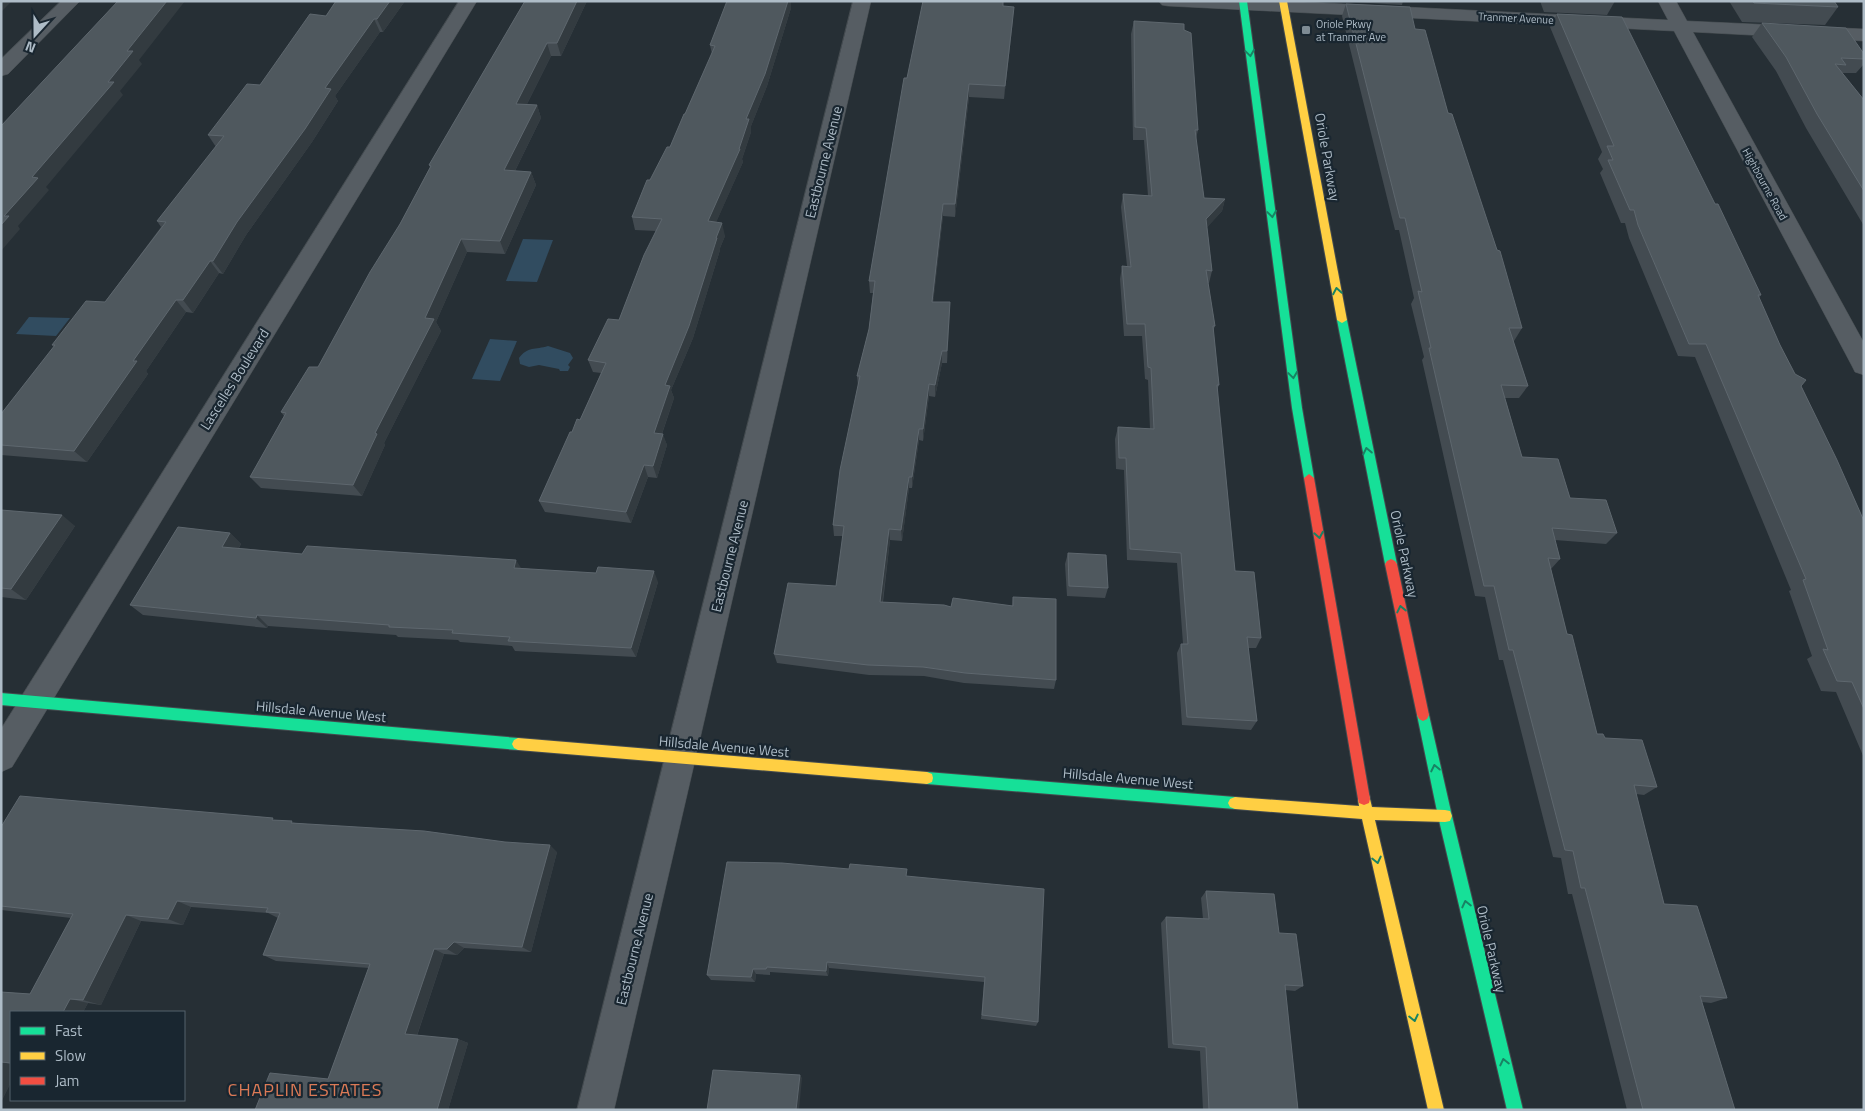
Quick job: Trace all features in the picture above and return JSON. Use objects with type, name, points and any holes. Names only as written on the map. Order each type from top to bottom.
[{"type":"street","points":[[1,70],[71,1]]},
{"type":"street","name":"Lascelles Boulevard","points":[[1,757],[468,1]]},
{"type":"street","name":"Eastbourne Avenue","points":[[595,1110],[862,1]]},
{"type":"street","name":"Tranmer Avenue","points":[[1168,1],[1284,4],[1864,35]]},
{"type":"street","name":"Highbourne Road","points":[[1666,1],[1864,366]]},
{"type":"street","points":[[1243,3],[1298,408],[1366,813],[1436,1110]]},
{"type":"street","name":"Oriole Parkway","points":[[1284,4],[1362,426],[1445,816],[1515,1110]]},
{"type":"street","name":"Hillsdale Avenue West","points":[[1,699],[37,700],[680,758],[1366,813],[1445,816]]},
{"type":"water","points":[[523,239],[553,240],[537,282],[506,281]]},
{"type":"water","points":[[29,317],[70,318],[56,336],[16,334]]},
{"type":"water","points":[[490,339],[517,341],[500,381],[472,379]]},
{"type":"water","points":[[548,346],[570,353],[573,358],[568,365],[570,367],[568,371],[560,371],[559,369],[539,365],[529,367],[520,364],[519,358],[522,354],[532,349]]},
{"type":"building","points":[[118,1],[167,1],[127,51],[133,51],[108,82],[114,82],[32,177],[38,178],[4,216],[9,216],[1,225],[1,126]]},
{"type":"building","points":[[336,1],[390,1],[377,19],[374,19],[325,88],[331,89],[305,129],[237,222],[213,261],[210,261],[183,300],[176,300],[133,361],[137,361],[74,451],[1,445],[1,414],[55,345],[52,345],[86,301],[105,302],[166,222],[157,221],[224,136],[208,135],[247,84],[260,85],[310,14],[326,16]]},
{"type":"building","points":[[525,1],[577,1],[557,43],[547,43],[516,104],[537,105],[504,170],[531,172],[500,241],[461,239],[425,318],[434,319],[375,433],[377,434],[353,485],[250,477],[286,413],[281,412],[309,367],[318,367],[370,272],[400,224],[431,166],[429,165]]},
{"type":"building","points":[[727,1],[788,1],[765,74],[746,119],[749,119],[740,149],[708,221],[722,223],[689,326],[665,385],[670,386],[654,433],[663,434],[653,466],[644,465],[626,512],[539,501],[570,432],[572,432],[577,419],[580,420],[606,363],[588,360],[608,319],[619,320],[644,255],[662,219],[632,217],[647,180],[650,180],[667,147],[670,147],[715,46],[710,45]]},
{"type":"building","points":[[923,1],[1003,1],[1003,6],[1014,7],[1005,86],[969,84],[955,204],[943,204],[932,302],[950,302],[947,351],[942,351],[935,385],[929,384],[923,429],[919,429],[912,477],[909,477],[901,530],[889,529],[880,602],[944,605],[951,607],[953,598],[1013,606],[1013,597],[1056,599],[1056,680],[965,673],[923,667],[868,665],[774,654],[788,583],[836,586],[844,526],[833,525],[840,470],[860,376],[857,376],[869,329],[875,281],[869,281],[904,78],[907,78]]},
{"type":"building","points":[[1753,1],[1834,1],[1838,7],[1754,3]]},
{"type":"building","points":[[1346,4],[1410,7],[1415,29],[1425,30],[1448,113],[1452,114],[1497,250],[1500,251],[1522,328],[1509,328],[1528,386],[1501,385],[1522,457],[1558,459],[1570,498],[1606,500],[1617,533],[1552,528],[1560,559],[1548,558],[1567,634],[1572,635],[1597,734],[1603,734],[1605,738],[1642,740],[1657,787],[1634,785],[1664,904],[1697,906],[1727,998],[1700,996],[1735,1110],[1643,1110],[1585,888],[1581,888],[1573,851],[1565,850],[1513,650],[1509,650],[1494,586],[1484,586],[1429,348],[1431,348],[1418,291],[1422,292],[1405,218],[1400,218]]},
{"type":"building","points":[[1557,14],[1622,17],[1715,204],[1718,204],[1761,295],[1758,295],[1780,345],[1795,374],[1806,380],[1801,386],[1864,521],[1864,709],[1852,682],[1837,681],[1823,649],[1828,650],[1803,580],[1806,579],[1706,344],[1689,344],[1638,225],[1634,210],[1630,210],[1608,160],[1613,160],[1607,146],[1614,146]]},
{"type":"building","points":[[1134,21],[1184,24],[1184,30],[1191,33],[1198,130],[1195,130],[1204,198],[1225,199],[1206,219],[1212,271],[1206,270],[1215,326],[1213,326],[1219,385],[1217,385],[1235,571],[1254,572],[1261,638],[1247,637],[1257,721],[1187,717],[1181,644],[1188,644],[1181,553],[1130,549],[1126,458],[1119,458],[1118,427],[1154,429],[1151,368],[1148,367],[1145,324],[1127,324],[1122,266],[1131,267],[1123,194],[1152,196],[1146,128],[1135,127]]},
{"type":"building","points":[[1762,23],[1846,28],[1864,54],[1864,59],[1841,58],[1846,65],[1835,64],[1864,100],[1864,191],[1817,114],[1786,57]]},
{"type":"building","points":[[1,510],[62,515],[11,589],[1,588]]},
{"type":"building","points":[[178,527],[230,533],[222,547],[302,554],[307,546],[516,560],[514,568],[596,573],[598,567],[654,571],[631,648],[508,641],[510,637],[452,633],[453,630],[389,627],[389,625],[257,615],[256,618],[130,605]]},
{"type":"building","points":[[1068,553],[1106,555],[1108,588],[1069,586]]},
{"type":"building","points":[[20,796],[273,818],[272,820],[292,821],[291,823],[424,831],[505,842],[550,845],[522,947],[454,942],[447,949],[434,949],[405,1034],[458,1039],[437,1110],[255,1110],[270,1073],[328,1079],[370,964],[263,955],[280,913],[266,912],[268,908],[177,901],[168,919],[126,915],[83,1000],[70,999],[64,1011],[10,1011],[10,1063],[1,1062],[1,992],[30,994],[73,914],[1,906],[1,827]]},
{"type":"building","points":[[727,862],[782,863],[849,869],[850,864],[907,869],[906,876],[1044,889],[1038,1022],[982,1015],[985,977],[827,962],[826,971],[767,967],[766,969],[753,969],[751,977],[707,975]]},
{"type":"building","points":[[1206,891],[1274,894],[1279,933],[1296,934],[1303,986],[1285,985],[1298,1110],[1209,1110],[1206,1047],[1173,1044],[1166,917],[1209,919]]},
{"type":"building","points":[[713,1070],[800,1075],[796,1110],[707,1110]]},
{"type":"traffic: fast","points":[[1243,1],[1297,408],[1309,478]]},
{"type":"traffic: fast","points":[[1342,320],[1391,564]]},
{"type":"traffic: fast","points":[[1,699],[518,744]]},
{"type":"traffic: fast","points":[[1423,715],[1515,1110]]},
{"type":"traffic: fast","points":[[927,778],[1235,803]]},
{"type":"traffic: slow","points":[[1283,1],[1342,320]]},
{"type":"traffic: slow","points":[[518,744],[927,778]]},
{"type":"traffic: slow","points":[[1364,799],[1436,1110]]},
{"type":"traffic: slow","points":[[1235,803],[1366,813],[1445,816]]},
{"type":"traffic: jam","points":[[1309,478],[1364,799]]},
{"type":"traffic: jam","points":[[1391,564],[1423,715]]},
{"type":"place","name":"Oriole Pkwy at Tranmer Ave","points":[[1306,30]]},
{"type":"district","name":"CHAPLIN ESTATES","points":[[305,1089]]}]
